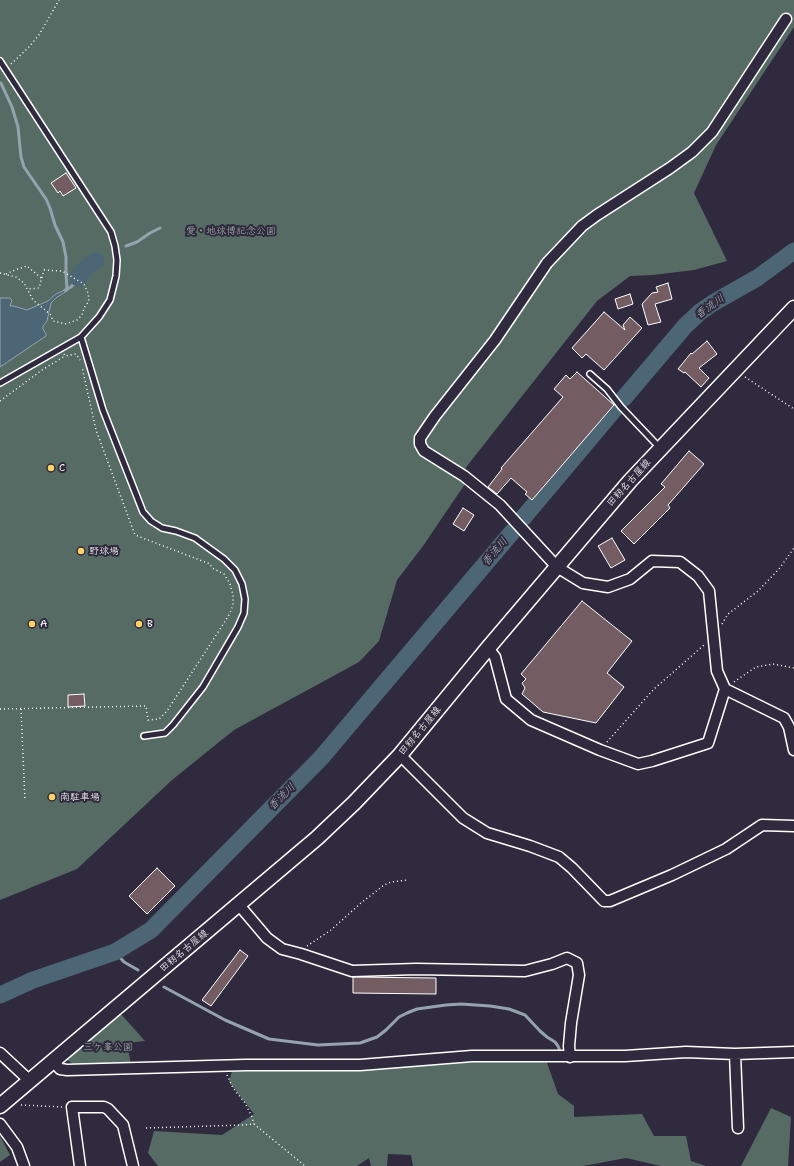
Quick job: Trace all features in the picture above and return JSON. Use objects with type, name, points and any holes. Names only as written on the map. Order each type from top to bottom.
[{"type":"main road","name":"田籾名古屋線","points":[[0,1106],[239,905],[317,838],[354,803],[400,755],[488,648],[630,481],[794,308]]},
{"type":"street","points":[[786,19],[712,132],[692,152],[670,168],[582,226],[547,263],[496,340],[435,416],[420,438],[420,444],[424,451],[464,476],[500,505],[557,567],[583,583],[608,587],[630,579],[652,561],[680,562],[698,576],[709,591],[717,671],[725,689],[784,718],[789,727],[794,750]]},
{"type":"street","points":[[488,648],[495,657],[506,699],[530,720],[600,750],[638,764],[708,743],[725,689]]},
{"type":"street","points":[[400,755],[463,818],[487,833],[530,846],[559,857],[572,868],[604,901],[610,901],[672,875],[726,849],[762,825],[794,826]]},
{"type":"street","points":[[239,905],[267,938],[282,949],[352,971],[416,969],[524,971],[552,964],[567,958],[577,963],[578,974],[571,1023],[570,1057]]},
{"type":"street","points":[[53,1061],[60,1069],[67,1070],[223,1066],[360,1065],[472,1056],[570,1057],[624,1056],[686,1052],[735,1054],[794,1052]]},
{"type":"street","points":[[0,1053],[30,1081]]},
{"type":"street","points":[[735,1054],[738,1128]]},
{"type":"street","points":[[80,1166],[72,1107],[104,1107],[108,1109],[123,1125],[133,1166]]},
{"type":"street","points":[[0,1124],[17,1147],[24,1166]]},
{"type":"lane","points":[[0,61],[111,232],[117,260],[116,276],[110,300],[99,317],[81,337],[0,383]]},
{"type":"lane","points":[[81,337],[102,410],[143,512],[151,522],[162,528],[195,538],[224,559],[235,570],[242,584],[245,599],[244,614],[202,687],[166,732],[144,736]]},
{"type":"lane","points":[[590,374],[607,389],[661,448]]},
{"type":"path","points":[[5,70],[39,35],[59,0]]},
{"type":"path","points":[[6,274],[27,266],[41,278]]},
{"type":"path","points":[[0,273],[16,277],[24,282],[33,300],[51,315],[53,321],[65,324],[77,320],[82,315],[84,308],[89,301],[88,293],[84,284],[62,271],[44,270],[39,288],[28,288]]},
{"type":"path","points":[[62,352],[65,356]]},
{"type":"path","points":[[0,401],[42,370],[65,356],[76,354],[80,361]]},
{"type":"path","points":[[0,709],[146,706],[148,720],[159,719],[167,711],[224,623],[233,605],[233,595],[230,584],[224,574],[212,568],[210,564],[135,535],[96,430],[82,367]]},
{"type":"path","points":[[735,370],[794,408]]},
{"type":"path","points":[[600,750],[654,689],[714,636],[728,614],[758,591],[779,569],[794,548]]},
{"type":"path","points":[[725,689],[756,667],[773,664],[794,668]]},
{"type":"path","points":[[21,709],[24,801]]},
{"type":"path","points":[[300,954],[302,950],[331,930],[361,903],[384,886],[391,882],[406,880]]},
{"type":"path","points":[[223,1066],[233,1088],[249,1110],[254,1124],[305,1166]]},
{"type":"path","points":[[18,1103],[21,1105],[72,1107]]},
{"type":"path","points":[[146,1128],[254,1124]]},
{"type":"green space","name":"愛・地球博記念公園","points":[[0,0],[794,0],[794,27],[716,145],[694,193],[727,261],[694,270],[630,276],[597,301],[467,466],[461,476],[467,481],[423,546],[397,580],[379,641],[359,662],[234,730],[172,780],[77,869],[0,900]]},
{"type":"green space","name":"三ケ峯公園","points":[[120,1013],[145,1041],[127,1043],[131,1065],[74,1065],[66,1059]]},
{"type":"green space","points":[[471,1060],[546,1060],[558,1094],[574,1106],[574,1117],[642,1114],[654,1136],[686,1136],[691,1161],[706,1166],[661,1166],[626,1158],[583,1166],[413,1166],[411,1155],[388,1154],[387,1166],[371,1166],[369,1158],[357,1166],[158,1166],[148,1153],[154,1131],[222,1135],[254,1114],[229,1082],[232,1071],[362,1069]]},
{"type":"green space","points":[[771,1108],[791,1117],[788,1166],[741,1166]]},
{"type":"green space","points":[[0,1136],[10,1155],[0,1162]]},
{"type":"water","points":[[67,289],[67,291],[51,303],[47,321],[43,326],[46,336],[0,367],[0,298],[10,298],[12,300],[10,306],[27,310],[48,301],[56,294]]},
{"type":"building","points":[[66,173],[76,188],[63,196],[60,191],[58,193],[51,183]]},
{"type":"building","points":[[668,283],[672,299],[655,304],[661,322],[648,325],[642,304],[652,293],[658,292],[656,287]]},
{"type":"building","points":[[630,294],[633,304],[618,309],[615,299]]},
{"type":"building","points":[[604,312],[625,330],[623,325],[630,317],[642,328],[604,370],[586,354],[582,358],[572,348]]},
{"type":"building","points":[[707,341],[717,354],[699,368],[709,378],[701,387],[685,372],[684,373],[678,369],[691,353],[692,354]]},
{"type":"building","points":[[577,372],[614,405],[532,500],[525,494],[527,492],[511,478],[497,494],[488,487],[502,469],[501,468],[563,397],[554,389],[566,375],[570,379]]},
{"type":"building","points":[[689,451],[704,464],[668,505],[670,508],[634,544],[621,531],[665,487],[661,484]]},
{"type":"building","points":[[463,508],[474,515],[464,531],[453,524]]},
{"type":"building","points":[[612,538],[625,560],[611,568],[598,546]]},
{"type":"building","points":[[582,601],[632,641],[607,673],[624,687],[596,723],[543,712],[522,694],[525,688],[522,683],[526,679],[521,674]]},
{"type":"building","points":[[84,694],[85,706],[68,707],[68,695]]},
{"type":"building","points":[[157,868],[175,886],[147,914],[129,896]]},
{"type":"building","points":[[240,950],[248,956],[211,1006],[202,1000]]},
{"type":"building","points":[[353,977],[436,978],[436,994],[353,993]]},
{"type":"waterway","points":[[1,83],[12,107],[18,127],[21,157],[24,167],[46,199],[63,242],[66,257],[67,290]]},
{"type":"waterway","points":[[126,246],[137,242],[160,228]]},
{"type":"waterway","name":"香流川","points":[[624,398],[685,326],[700,312],[757,278],[794,251]]},
{"type":"waterway","points":[[78,278],[87,267],[96,261]]},
{"type":"waterway","points":[[65,290],[71,287],[76,281]]},
{"type":"waterway","name":"香流川","points":[[523,518],[618,405]]},
{"type":"waterway","name":"香流川","points":[[0,995],[33,980],[115,952],[151,930],[321,758],[513,531]]},
{"type":"waterway","points":[[115,952],[124,962],[138,970]]},
{"type":"waterway","points":[[164,987],[225,1020],[269,1039],[318,1045],[360,1043],[377,1037],[399,1017],[417,1009],[461,1004],[509,1009],[525,1015],[540,1031],[555,1042],[560,1051]]},
{"type":"place","name":"C","points":[[51,468]]},
{"type":"place","name":"野球場","points":[[81,551]]},
{"type":"place","name":"A","points":[[32,624]]},
{"type":"place","name":"B","points":[[139,624]]},
{"type":"place","name":"南駐車場","points":[[52,797]]}]
